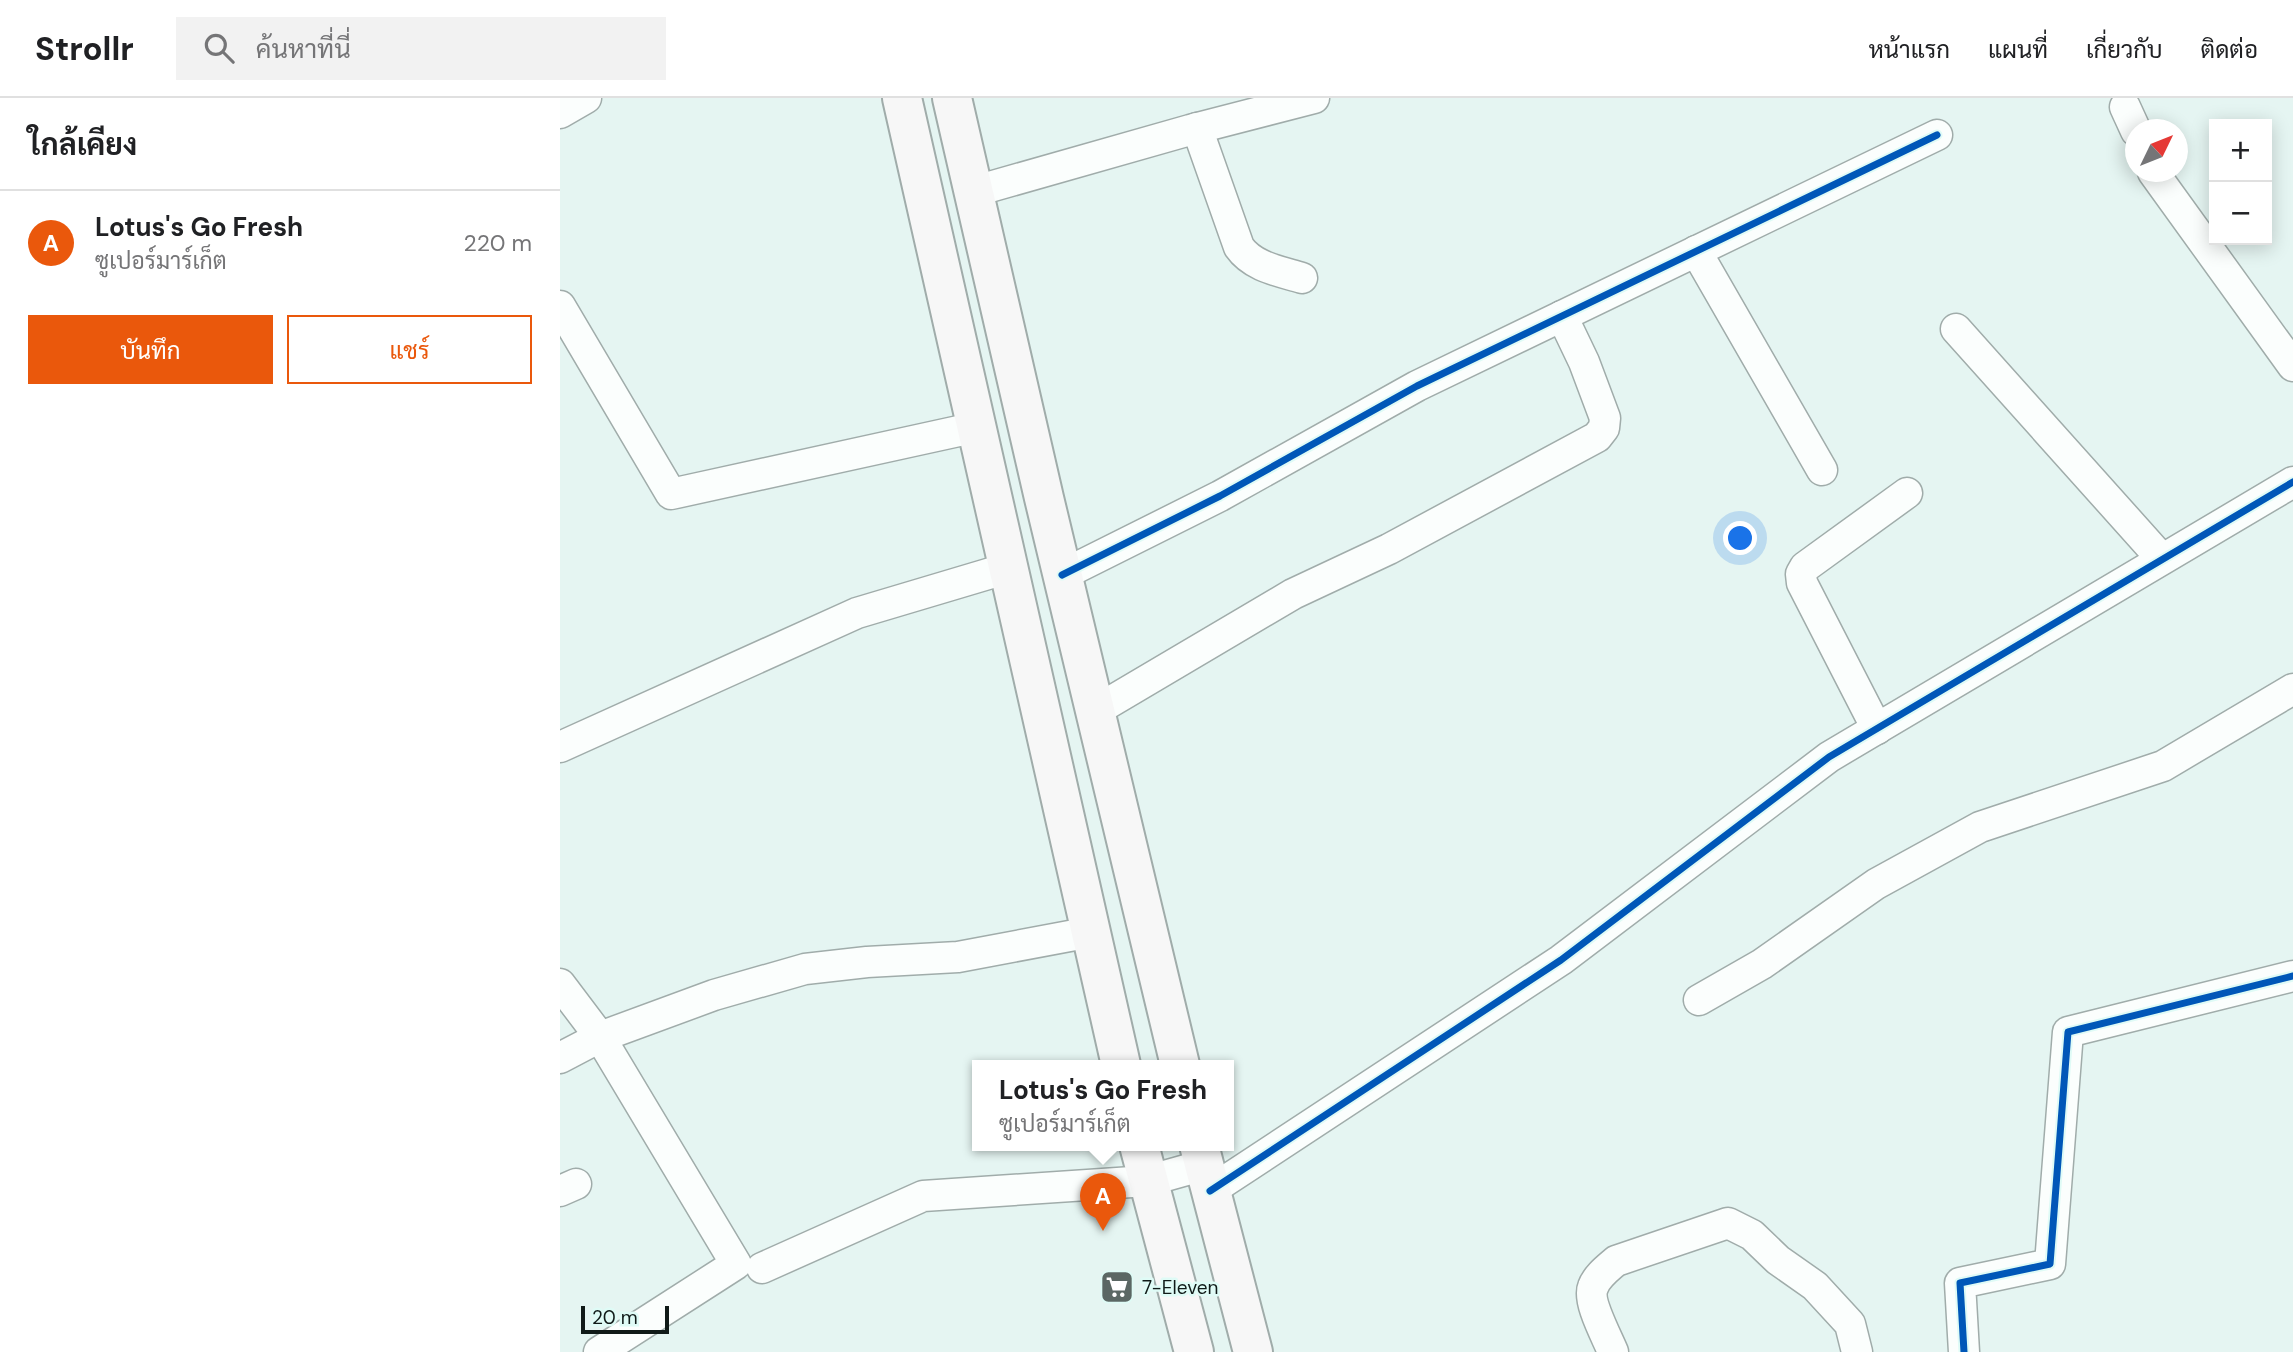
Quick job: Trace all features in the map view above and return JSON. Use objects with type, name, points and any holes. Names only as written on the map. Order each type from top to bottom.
[{"type":"main road","points":[[902,98],[1120,1060]]},
{"type":"main road","points":[[952,98],[1062,575],[1179,1060]]},
{"type":"main road","points":[[1143,1163],[1194,1352]]},
{"type":"main road","points":[[1205,1167],[1253,1352]]},
{"type":"street","points":[[560,113],[586,98]]},
{"type":"street","points":[[972,192],[1314,98]]},
{"type":"street","points":[[1198,128],[1239,247],[1256,263],[1302,278]]},
{"type":"street","points":[[1062,575],[1220,496],[1417,386],[1937,135]]},
{"type":"street","points":[[2160,182],[2293,366]]},
{"type":"street","points":[[1696,251],[1822,470]]},
{"type":"street","points":[[560,306],[671,494],[976,427]]},
{"type":"street","points":[[1095,711],[1293,594],[1401,543],[1597,437],[1604,428],[1605,418],[1584,362],[1562,316]]},
{"type":"street","points":[[1956,329],[2161,558]]},
{"type":"street","points":[[1234,1150],[1561,960],[1829,757],[2161,558],[2291,488]]},
{"type":"street","points":[[1877,729],[1802,583],[1801,574],[1805,566],[1907,493]]},
{"type":"street","points":[[560,747],[858,613],[1008,568]]},
{"type":"street","points":[[1699,1000],[1762,964],[1877,884],[1980,827],[2163,766],[2293,689]]},
{"type":"street","points":[[560,1058],[600,1037],[714,995],[805,969],[867,962],[958,957],[1091,932]]},
{"type":"street","points":[[1964,1352],[1960,1283],[2050,1264],[2068,1032],[2293,976]]},
{"type":"street","points":[[560,984],[600,1037],[736,1264],[600,1352]]},
{"type":"street","points":[[762,1268],[923,1196],[1143,1163],[1205,1167],[1233,1151]]},
{"type":"street","points":[[1613,1352],[1591,1298],[1594,1284],[1601,1274],[1616,1261],[1728,1223],[1752,1235],[1778,1260],[1815,1286],[1850,1324],[1857,1352]]},
{"type":"cycle path","points":[[1062,575],[1220,496],[1417,386],[1937,135]]},
{"type":"cycle path","points":[[1210,1191],[1561,960],[1829,757],[2293,482]]},
{"type":"cycle path","points":[[1964,1352],[1960,1283],[2050,1264],[2068,1032],[2293,976]]},
{"type":"place","name":"Lotus's Go Fresh","points":[[1103,1231]]},
{"type":"place","name":"7-Eleven","points":[[1117,1287]]}]
